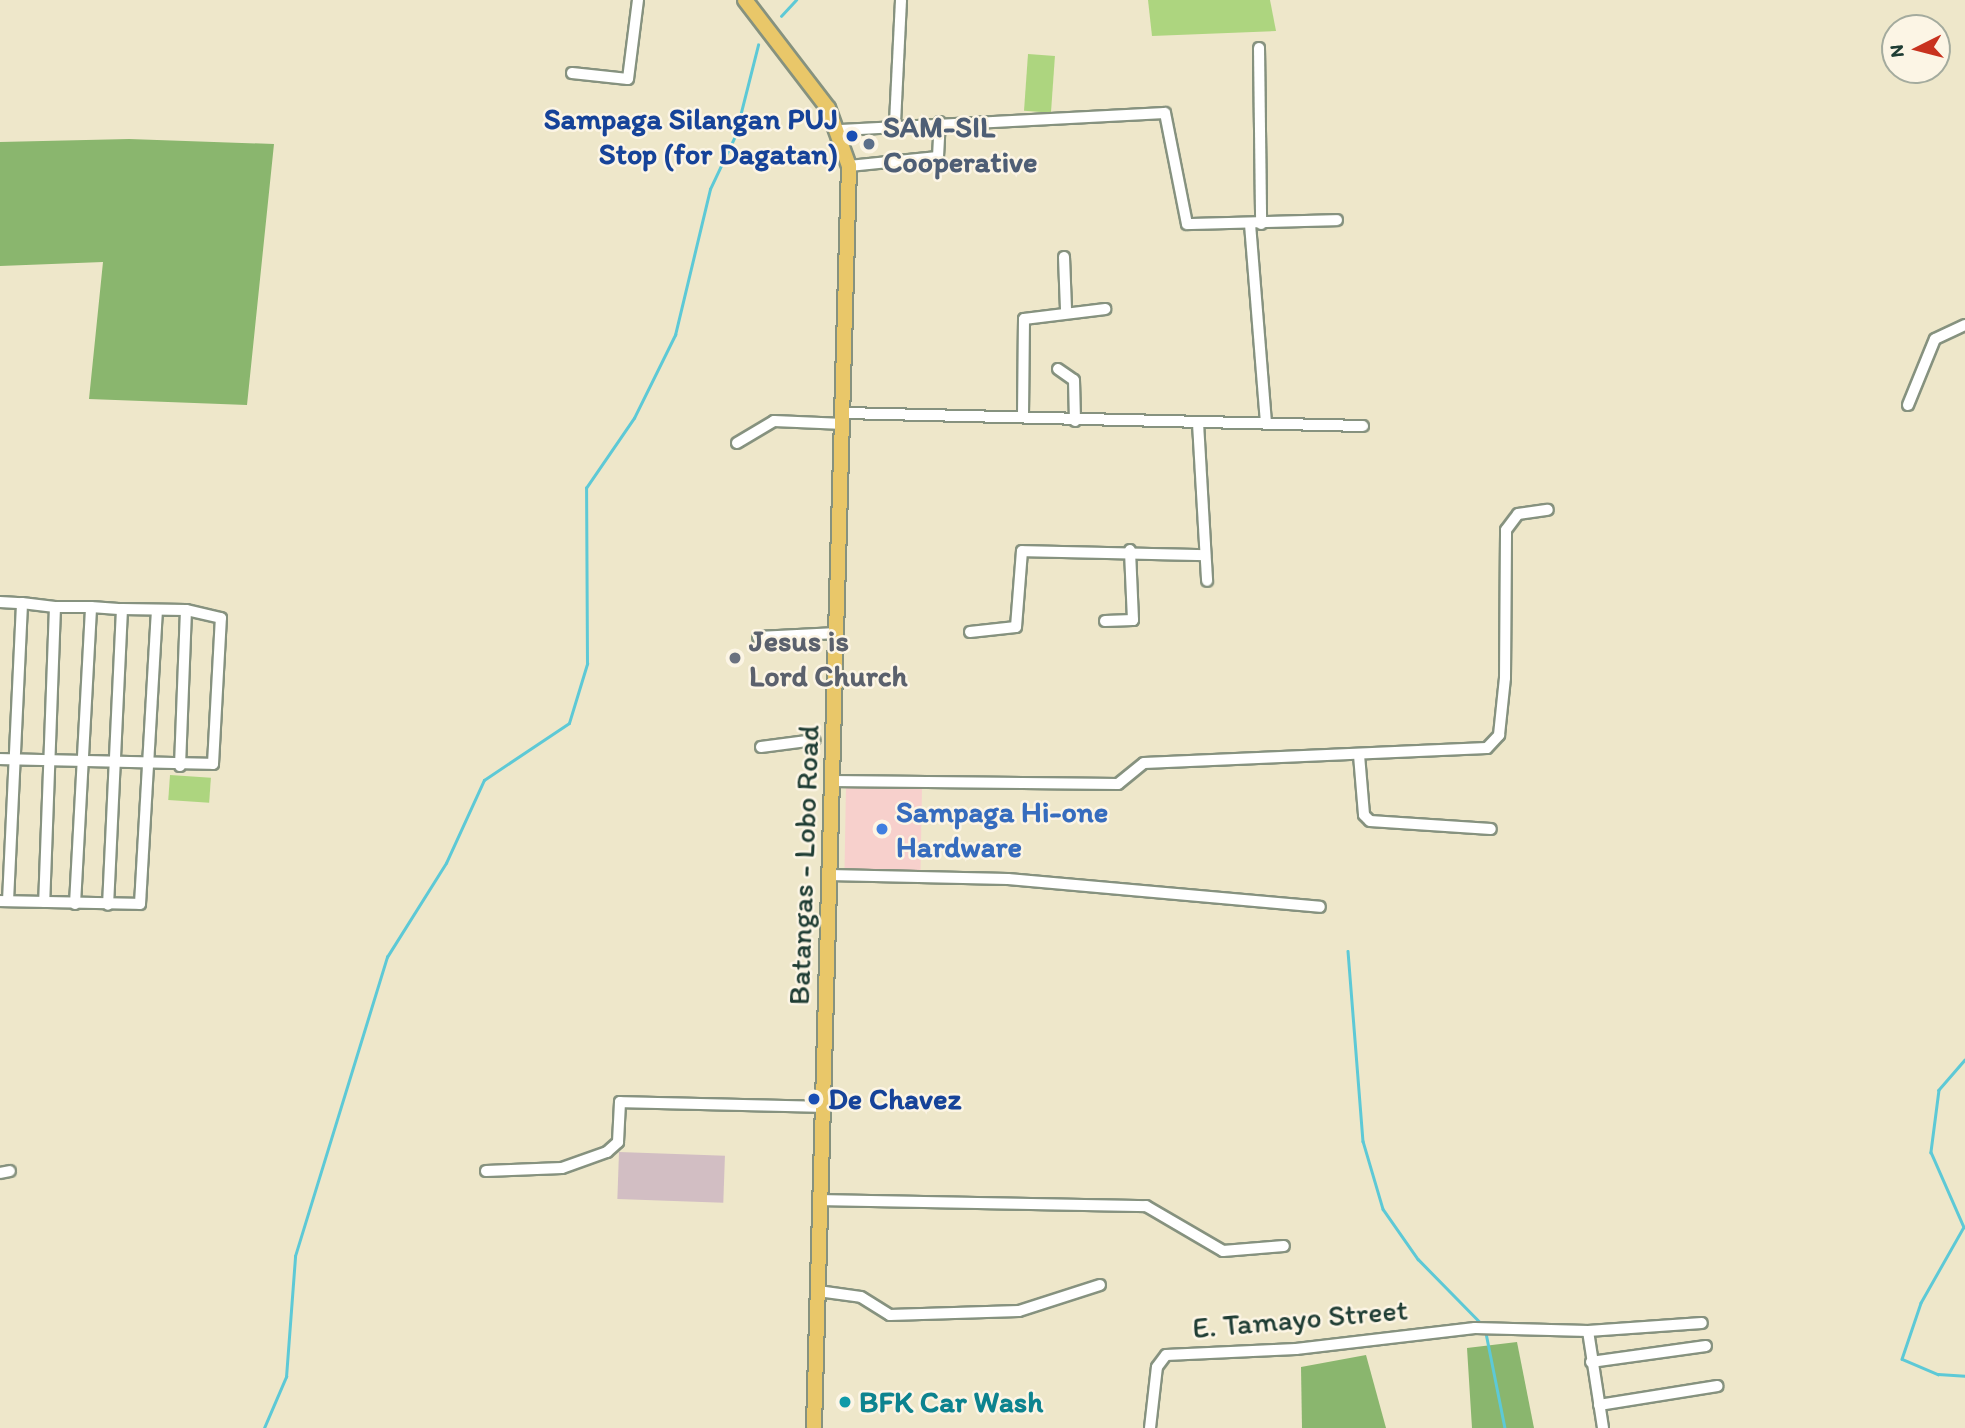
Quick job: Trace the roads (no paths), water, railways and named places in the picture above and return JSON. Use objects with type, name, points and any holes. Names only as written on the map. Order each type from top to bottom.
[{"type":"main road","name":"Batangas - Lobo Road","points":[[745,0],[841,130],[849,166],[837,633],[824,740],[831,781],[830,875],[814,1428]]},
{"type":"street","points":[[572,73],[628,79],[638,0]]},
{"type":"street","points":[[895,123],[901,0]]},
{"type":"street","points":[[1259,48],[1255,224],[1266,423]]},
{"type":"street","points":[[841,130],[895,123],[1165,113],[1187,224],[1338,220]]},
{"type":"street","points":[[849,166],[939,156],[940,122]]},
{"type":"street","points":[[1064,257],[1066,310]]},
{"type":"street","points":[[1023,415],[1024,319],[1066,310],[1105,309]]},
{"type":"street","points":[[1908,405],[1935,339],[1965,325]]},
{"type":"street","points":[[1058,369],[1074,380],[1075,421]]},
{"type":"street","points":[[737,443],[774,421],[844,419],[1023,415],[1075,421],[1363,426]]},
{"type":"street","points":[[1198,423],[1203,555],[1207,581]]},
{"type":"street","points":[[831,781],[1118,784],[1144,763],[1359,755],[1496,742],[1505,678],[1506,530],[1518,514],[1548,510]]},
{"type":"street","points":[[970,632],[1016,627],[1022,551],[1130,550],[1203,555]]},
{"type":"street","points":[[1105,621],[1132,620],[1130,550]]},
{"type":"street","points":[[0,602],[55,607],[186,610],[220,618],[216,758],[207,765],[147,766],[0,759]]},
{"type":"street","points":[[22,603],[16,760],[4,901],[75,905],[136,907],[143,898],[147,766],[157,610]]},
{"type":"street","points":[[44,902],[47,761],[55,607]]},
{"type":"street","points":[[75,905],[91,607]]},
{"type":"street","points":[[108,905],[122,608]]},
{"type":"street","points":[[180,766],[186,610]]},
{"type":"street","points":[[758,637],[837,633]]},
{"type":"street","points":[[761,747],[824,740]]},
{"type":"street","points":[[1359,755],[1364,815],[1370,821],[1491,829]]},
{"type":"street","points":[[830,875],[1008,879],[1320,906]]},
{"type":"street","points":[[486,1171],[562,1168],[607,1152],[618,1142],[620,1102],[823,1107]]},
{"type":"street","points":[[822,1200],[1146,1206],[1223,1251],[1284,1247]]},
{"type":"street","points":[[818,1291],[861,1297],[890,1315],[1018,1311],[1100,1285]]},
{"type":"street","name":"E. Tamayo Street","points":[[1150,1428],[1157,1367],[1166,1355],[1516,1328],[1588,1331],[1702,1323]]},
{"type":"street","points":[[1588,1331],[1603,1428]]},
{"type":"street","points":[[1591,1362],[1706,1346]]},
{"type":"street","points":[[1599,1405],[1717,1386]]},
{"type":"waterway","points":[[781,16],[796,0]]},
{"type":"waterway","points":[[264,1428],[286,1377],[295,1256],[387,957],[446,863],[484,780],[569,723],[587,664],[586,488],[634,418],[675,335],[710,189],[735,136],[758,45]]},
{"type":"waterway","points":[[1348,951],[1363,1141],[1383,1209],[1418,1259],[1481,1323]]},
{"type":"waterway","points":[[1965,1060],[1939,1090],[1931,1152],[1964,1227],[1921,1303],[1902,1359],[1938,1374],[1965,1376]]},
{"type":"waterway","points":[[1486,1333],[1505,1428]]},
{"type":"place","name":"Sampaga Silangan PUJ Stop (for Dagatan)","points":[[852,136]]},
{"type":"place","name":"SAM-SIL Cooperative","points":[[869,144]]},
{"type":"place","name":"Jesus is Lord Church","points":[[735,658]]},
{"type":"place","name":"Sampaga Hi-one Hardware","points":[[882,829]]},
{"type":"place","name":"De Chavez","points":[[814,1099]]},
{"type":"place","name":"BFK Car Wash","points":[[845,1402]]}]
